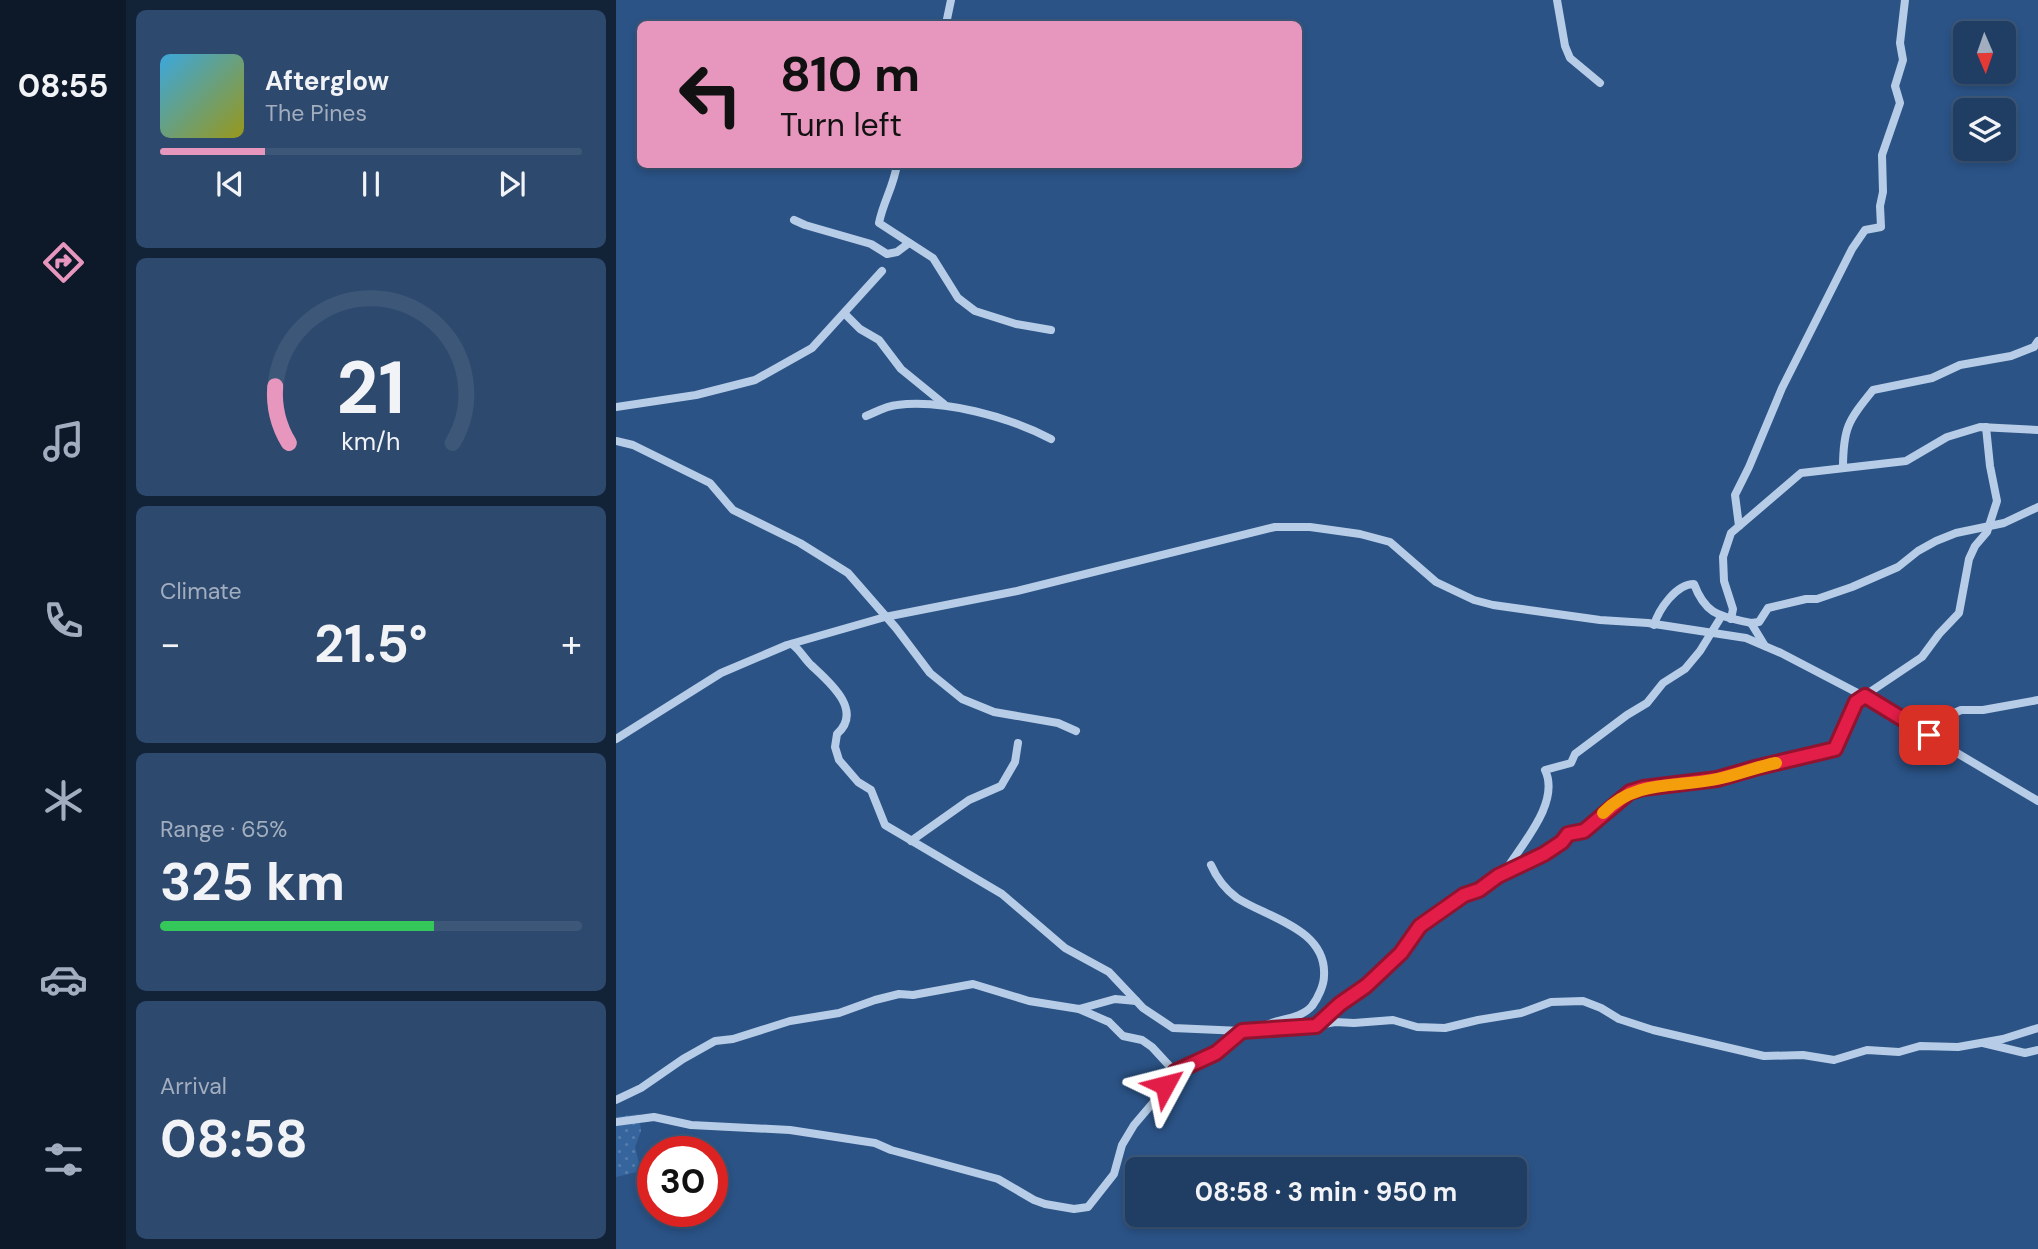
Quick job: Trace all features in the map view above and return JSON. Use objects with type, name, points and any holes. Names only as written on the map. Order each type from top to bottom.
[{"type":"street","points":[[947,21],[951,0]]},
{"type":"street","points":[[1557,0],[1565,46],[1570,58],[1600,83]]},
{"type":"street","points":[[1739,526],[1735,495],[1782,388],[1852,249],[1865,230],[1881,227],[1882,155],[1900,103],[1895,86],[1903,61],[1900,43],[1905,0]]},
{"type":"street","points":[[896,168],[891,191],[883,204],[878,223],[933,258],[958,298],[975,311],[1016,324],[1051,330]]},
{"type":"street","points":[[794,220],[871,244],[887,254],[897,252],[909,243]]},
{"type":"street","points":[[616,407],[696,395],[755,380],[812,348],[883,271]]},
{"type":"street","points":[[846,315],[860,329],[879,340],[901,369],[945,405]]},
{"type":"street","points":[[1843,468],[1843,440],[1848,423],[1873,390],[1932,378],[1960,365],[2011,356],[2034,347],[2038,341]]},
{"type":"street","points":[[866,416],[893,405],[945,405],[1019,424],[1051,439]]},
{"type":"street","points":[[1731,619],[1733,610],[1724,582],[1723,557],[1731,533],[1801,473],[1906,461],[1947,437],[1966,430],[1986,427],[2038,430]]},
{"type":"street","points":[[1316,1026],[1340,1004],[1366,986],[1401,953],[1420,926],[1464,895],[1479,890],[1504,873],[1544,854],[1562,842],[1568,834],[1584,831],[1630,792],[1717,779],[1835,749],[1856,702],[1923,657],[1939,634],[1959,613],[1969,559],[1987,532],[1997,501],[1986,427]]},
{"type":"street","points":[[616,441],[633,445],[710,483],[733,510],[803,544],[848,573],[896,628],[930,673],[962,699],[994,712],[1058,723],[1076,731]]},
{"type":"street","points":[[1654,625],[1658,611],[1688,584],[1694,584],[1701,602],[1721,617],[1759,622],[1768,608],[1817,599],[1852,587],[1899,567],[1918,551],[1936,541],[1956,533],[2004,523],[2038,507]]},
{"type":"street","points":[[616,739],[721,673],[792,643],[884,617],[1017,591],[1275,527],[1310,527],[1360,534],[1390,542],[1436,582],[1484,603],[1524,611],[1746,638],[1865,696],[2038,802]]},
{"type":"street","points":[[1504,873],[1525,843],[1545,805],[1550,779],[1545,770],[1571,764],[1575,754],[1647,703],[1663,683],[1685,669],[1721,617]]},
{"type":"street","points":[[1751,623],[1765,646]]},
{"type":"street","points":[[792,643],[842,697],[847,709],[844,727],[837,734],[835,747],[839,760],[859,782],[871,790],[885,825],[1002,894],[1065,948],[1110,972],[1136,1001],[1173,1028],[1242,1031],[1316,1026],[1335,1022],[1393,1020],[1417,1027],[1445,1028],[1521,1013],[1551,1002],[1583,1001],[1619,1019],[1653,1030],[1764,1056],[1803,1055],[1834,1060],[1867,1050],[1899,1052],[1920,1046],[1958,1047],[2038,1028]]},
{"type":"street","points":[[1908,724],[1941,719],[1961,710],[1983,710],[2038,700]]},
{"type":"street","points":[[911,841],[970,800],[1001,786],[1015,762],[1018,743]]},
{"type":"street","points":[[1211,865],[1226,889],[1238,898],[1294,926],[1321,953],[1325,966],[1324,983],[1312,1006],[1297,1016],[1279,1019],[1255,1030]]},
{"type":"street","points":[[616,1100],[715,1041],[733,1039],[790,1021],[839,1013],[899,994],[914,995],[950,986],[977,984],[1029,1001],[1079,1009],[1109,1022],[1123,1036],[1142,1040],[1152,1047],[1175,1072]]},
{"type":"street","points":[[1079,1009],[1115,999],[1136,1001]]},
{"type":"street","points":[[616,1122],[654,1117],[691,1125],[790,1130],[875,1143],[891,1150],[998,1179],[1045,1204],[1079,1209],[1088,1207],[1110,1180],[1122,1145],[1131,1130],[1175,1072],[1216,1053],[1242,1031]]},
{"type":"street","points":[[1980,1043],[2025,1053],[2038,1051]]},
{"type":"shaded area","points":[[639,1114],[641,1131],[635,1147],[637,1172],[616,1177],[616,1117]]},
{"type":"slow traffic","points":[[1603,813],[1630,792],[1643,788],[1717,779],[1776,763]]},
{"type":"route","points":[[1165,1085],[1175,1072],[1216,1053],[1242,1031],[1316,1026],[1340,1004],[1366,986],[1401,953],[1420,926],[1464,895],[1479,890],[1498,876],[1544,854],[1562,842],[1568,834],[1584,831],[1630,792],[1717,779],[1835,749],[1856,702],[1865,696],[1929,735]]}]
